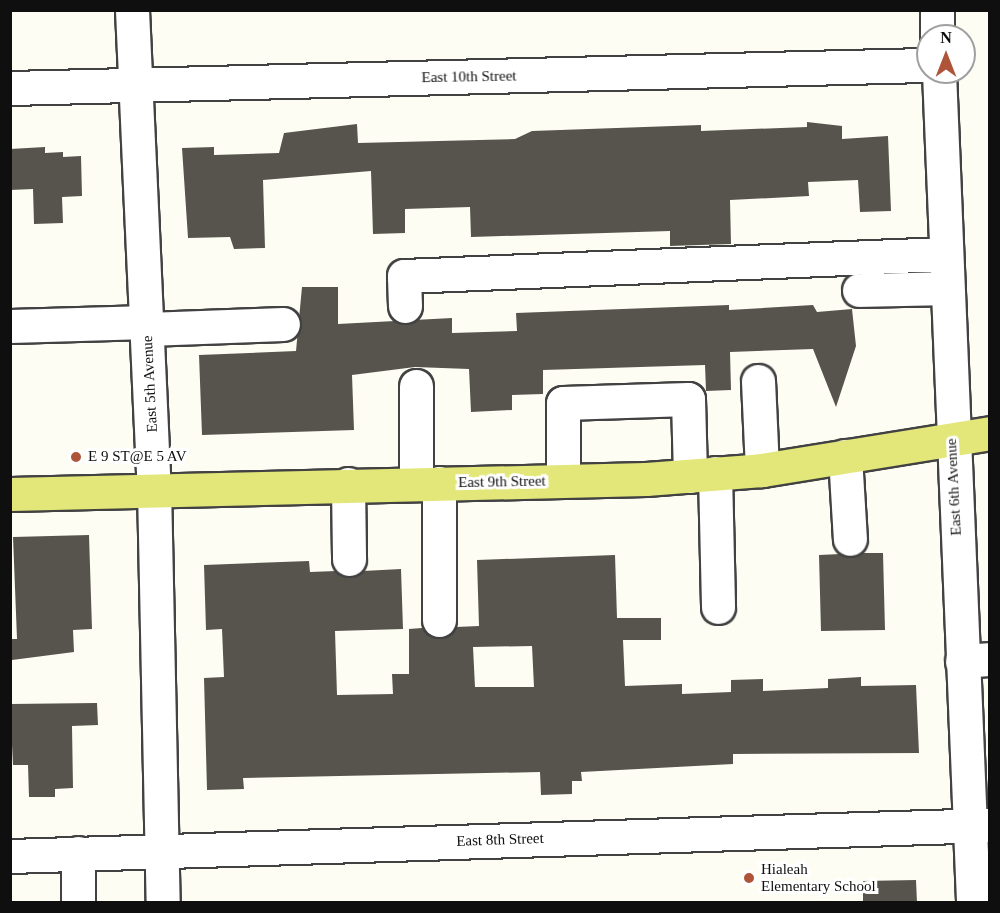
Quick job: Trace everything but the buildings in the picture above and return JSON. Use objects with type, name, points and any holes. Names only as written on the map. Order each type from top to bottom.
[{"type":"main road","name":"East 9th Street","points":[[10,494],[154,488],[703,475],[762,470],[990,433]]},
{"type":"street","name":"East 5th Avenue","points":[[132,10],[154,488],[163,903]]},
{"type":"street","name":"East 10th Street","points":[[10,88],[916,65]]},
{"type":"street","name":"East 6th Avenue","points":[[939,84],[952,439],[976,660],[980,825],[973,903]]},
{"type":"street","points":[[405,306],[404,276],[945,254]]},
{"type":"street","points":[[859,290],[946,288]]},
{"type":"street","points":[[10,326],[283,324]]},
{"type":"street","points":[[758,381],[762,470]]},
{"type":"street","points":[[416,386],[427,483],[438,620]]},
{"type":"street","points":[[563,480],[563,403],[688,399],[703,475],[718,607]]},
{"type":"street","points":[[845,456],[850,539]]},
{"type":"street","points":[[348,484],[349,560]]},
{"type":"street","name":"East 8th Street","points":[[10,855],[980,825]]},
{"type":"street","points":[[78,853],[78,903]]},
{"type":"place","name":"E 9 ST@E 5 AV","points":[[76,457]]},
{"type":"place","name":"Hialeah Elementary School","points":[[749,878]]}]
